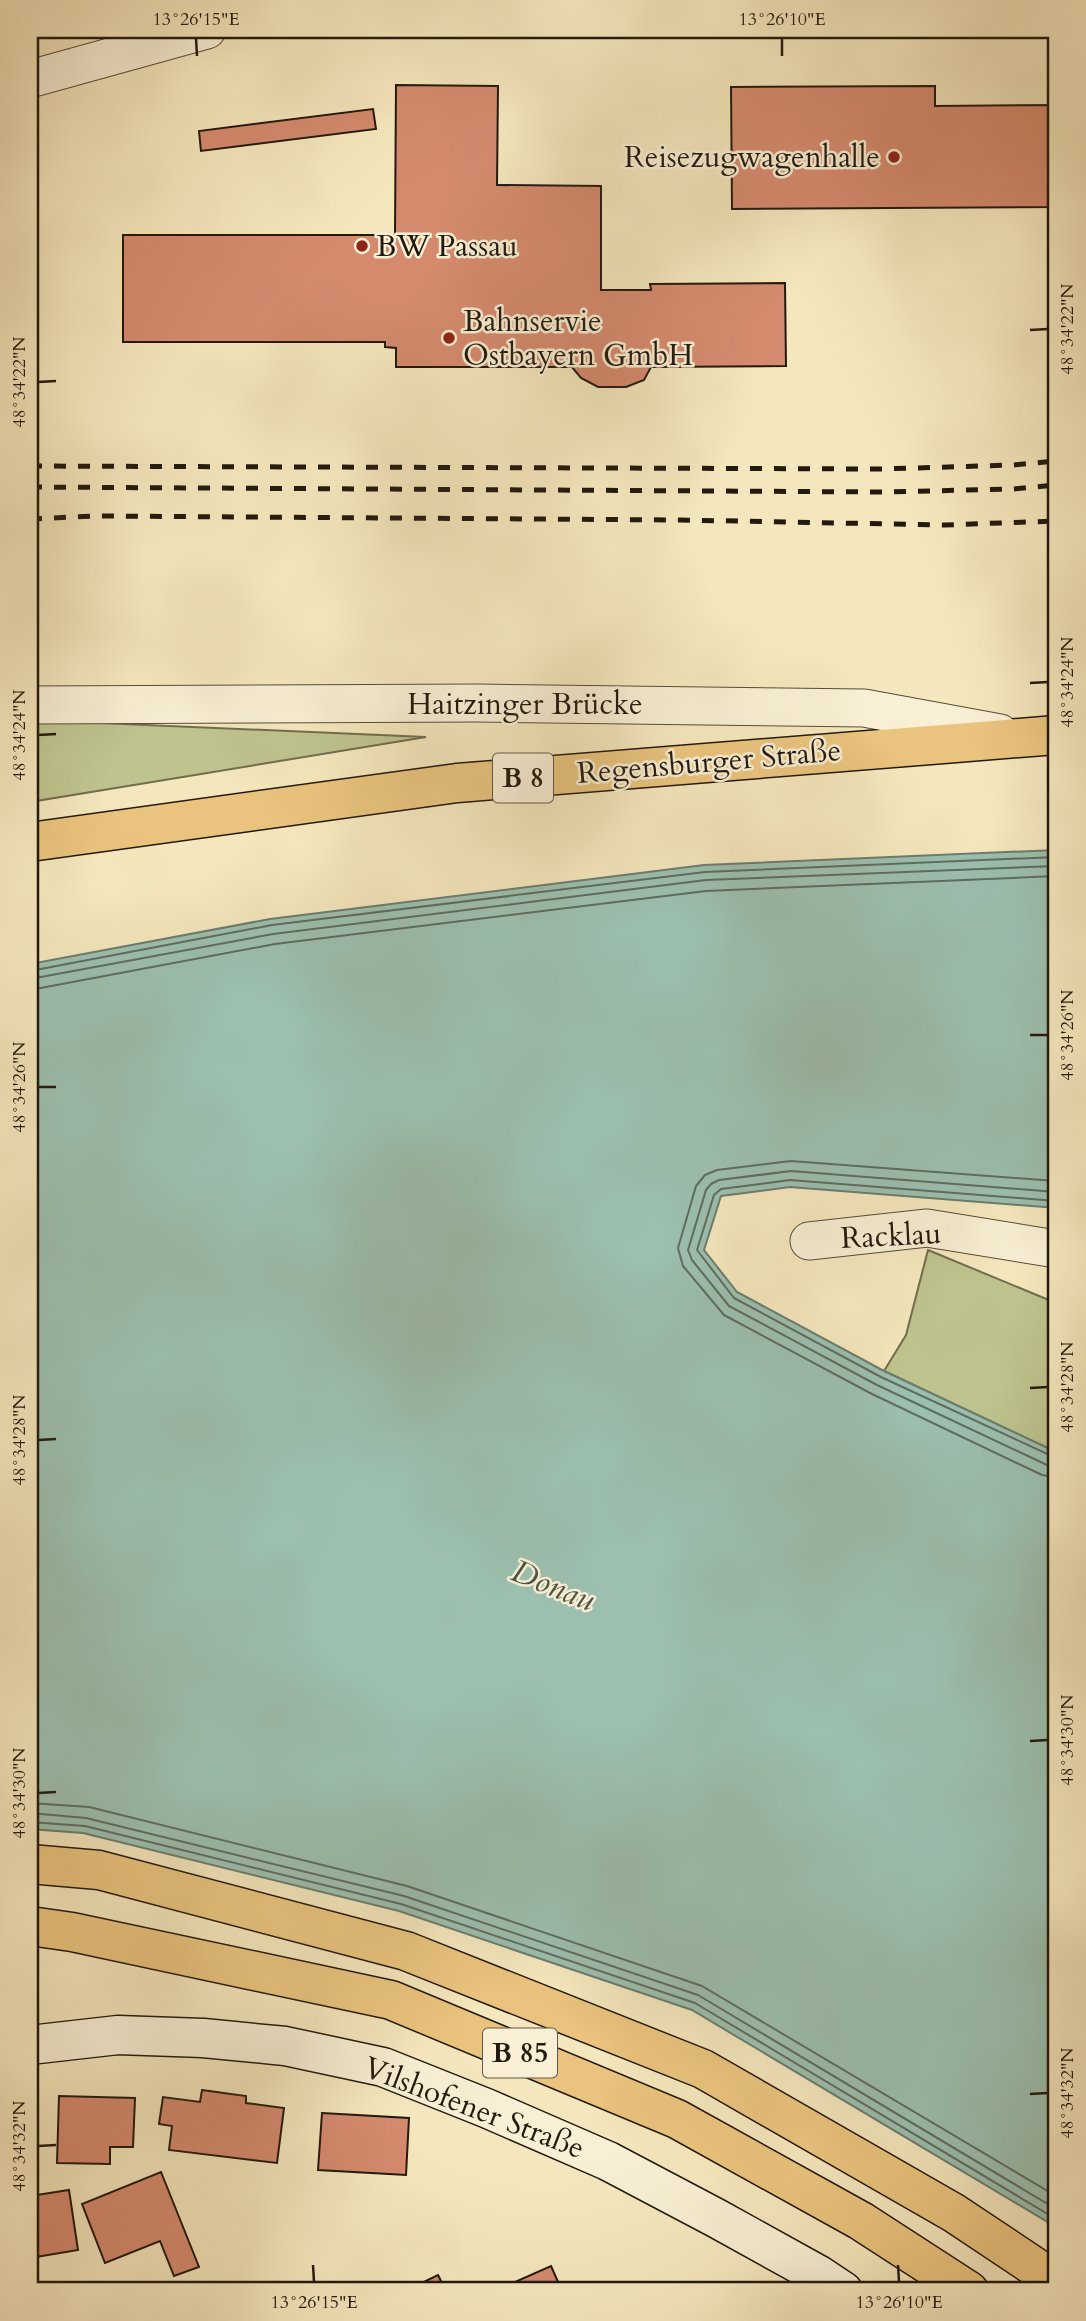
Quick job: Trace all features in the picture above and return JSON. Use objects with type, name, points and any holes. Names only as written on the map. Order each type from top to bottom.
[{"type":"main road","name":"Regensburger Straße","points":[[30,842],[457,783],[1056,735]]},
{"type":"main road","name":"B 85","points":[[30,1864],[99,1870],[406,1951],[703,2069],[954,2213],[1056,2281]]},
{"type":"main road","name":"B 85","points":[[30,1926],[72,1932],[391,2000],[677,2119],[861,2221],[969,2291]]},
{"type":"street","points":[[30,79],[207,30]]},
{"type":"street","name":"Haitzinger Brücke","points":[[30,705],[479,703],[864,708],[1018,737]]},
{"type":"street","name":"Racklau","points":[[809,1241],[927,1228],[1056,1249]]},
{"type":"street","name":"Vilshofener Straße","points":[[30,2045],[118,2035],[204,2038],[285,2046],[383,2067],[608,2161],[716,2218],[843,2291]]},
{"type":"green space","points":[[30,720],[426,737],[30,802]]},
{"type":"green space","points":[[928,1250],[1056,1303],[1056,1452],[884,1371],[906,1335]]},
{"type":"water","name":"Donau","points":[[1056,850],[1056,1208],[790,1187],[721,1196],[704,1250],[737,1292],[884,1371],[1056,1452],[1056,2227],[692,2010],[399,1911],[83,1833],[30,1829],[30,964],[270,919],[704,865]]},
{"type":"building","name":"BW Passau","points":[[396,85],[498,86],[497,185],[601,186],[601,290],[651,290],[650,284],[785,283],[786,366],[651,367],[644,380],[626,387],[598,387],[581,378],[572,367],[396,367],[396,348],[385,347],[385,342],[123,342],[123,235],[395,235]]},
{"type":"building","name":"Reisezugwagenhalle","points":[[935,86],[935,106],[1056,105],[1056,207],[732,209],[731,87]]},
{"type":"building","points":[[373,109],[376,129],[201,151],[199,131]]},
{"type":"building","points":[[202,2090],[246,2096],[246,2103],[284,2108],[277,2163],[169,2150],[172,2126],[159,2124],[163,2097],[200,2102]]},
{"type":"building","points":[[59,2096],[135,2098],[133,2147],[110,2147],[110,2164],[57,2163]]},
{"type":"building","points":[[322,2113],[409,2118],[406,2175],[318,2170]]},
{"type":"building","points":[[161,2172],[199,2267],[174,2276],[160,2241],[105,2263],[82,2204]]},
{"type":"building","points":[[69,2190],[78,2250],[30,2258],[30,2196]]},
{"type":"building","points":[[551,2266],[562,2291],[511,2291],[508,2285]]},
{"type":"building","points":[[438,2275],[446,2291],[405,2291]]},
{"type":"building","points":[[508,2285],[511,2291],[495,2291]]},
{"type":"railway","points":[[30,466],[881,469],[1056,461]]},
{"type":"railway","points":[[30,487],[884,492],[1013,489],[1056,485]]},
{"type":"railway","points":[[30,519],[96,516],[680,520],[944,525],[1056,521]]},
{"type":"place","name":"Reisezugwagenhalle","points":[[894,157]]},
{"type":"place","name":"BW Passau","points":[[362,246]]},
{"type":"place","name":"Bahnservie Ostbayern GmbH","points":[[449,338]]}]
